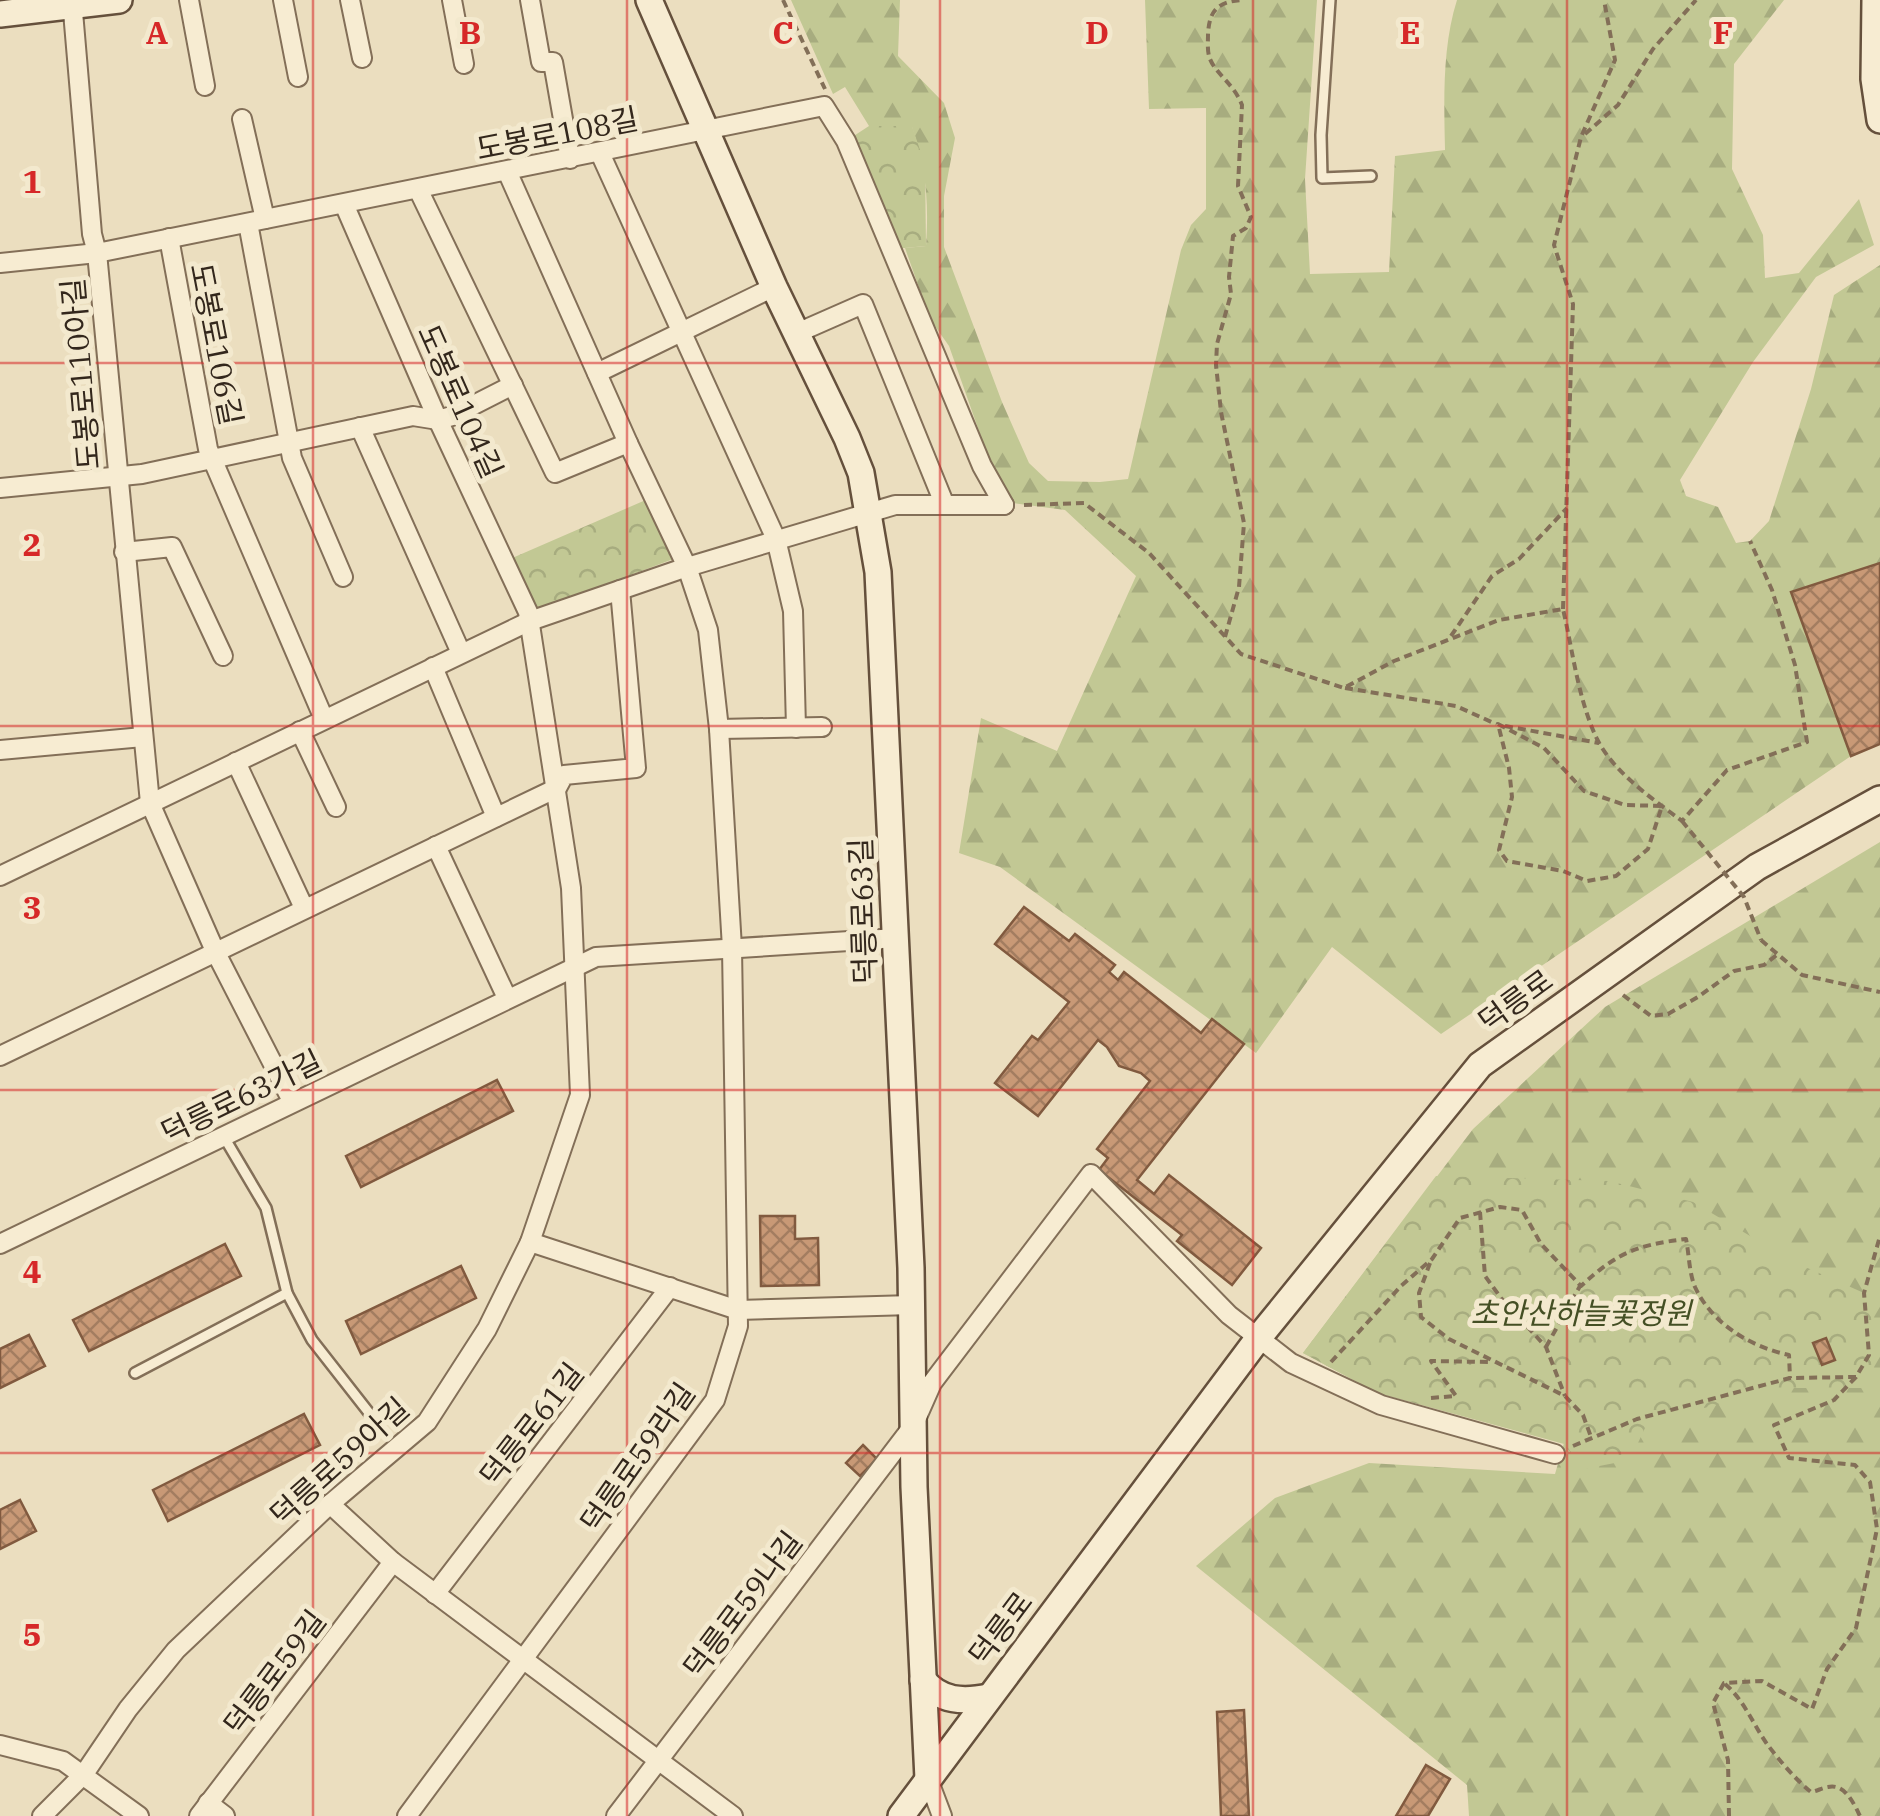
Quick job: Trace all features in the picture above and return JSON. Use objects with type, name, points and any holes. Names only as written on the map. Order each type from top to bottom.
[{"type":"street","points":[[0,14],[119,0]]},
{"type":"street","points":[[189,0],[205,86]]},
{"type":"street","points":[[284,0],[298,77]]},
{"type":"street","points":[[350,0],[362,58]]},
{"type":"street","points":[[452,0],[464,64]]},
{"type":"street","points":[[530,0],[540,62],[554,62],[570,158]]},
{"type":"street","name":"덕릉로63길","points":[[650,0],[774,287],[861,473],[878,572],[897,938],[897,1029],[912,1304],[913,1426],[928,1778]]},
{"type":"street","points":[[1876,0],[1874,79],[1880,120]]},
{"type":"street","name":"도봉로110아길","points":[[72,4],[150,803],[215,950],[292,1100]]},
{"type":"street","points":[[706,131],[824,106],[846,140],[982,466],[1004,505]]},
{"type":"street","points":[[242,120],[256,221]]},
{"type":"street","name":"도봉로108길","points":[[0,263],[97,253],[706,131]]},
{"type":"street","points":[[600,152],[776,539],[793,611],[796,728]]},
{"type":"street","points":[[507,171],[687,567],[708,630],[719,729],[732,948]]},
{"type":"street","points":[[418,189],[555,473],[628,443]]},
{"type":"street","name":"도봉로104길","points":[[344,204],[438,420],[528,612],[571,888],[575,966]]},
{"type":"street","name":"도봉로106길","points":[[256,221],[288,442]]},
{"type":"street","name":"도봉로106길","points":[[169,238],[213,459]]},
{"type":"street","points":[[597,373],[774,287]]},
{"type":"street","points":[[796,334],[862,304],[944,504]]},
{"type":"street","points":[[438,420],[513,385]]},
{"type":"street","name":"도봉로106길","points":[[0,488],[117,476],[413,416],[438,420]]},
{"type":"street","points":[[360,427],[461,653]]},
{"type":"street","points":[[288,442],[343,577]]},
{"type":"street","points":[[213,459],[324,720]]},
{"type":"street","points":[[0,876],[530,620],[687,567],[895,505],[1004,505]]},
{"type":"street","points":[[124,552],[172,547],[223,656]]},
{"type":"street","points":[[0,1056],[557,788],[564,776],[636,768],[620,590]]},
{"type":"street","points":[[432,667],[496,817]]},
{"type":"street","points":[[719,729],[822,727]]},
{"type":"street","points":[[300,731],[336,808]]},
{"type":"street","points":[[0,750],[143,737]]},
{"type":"street","points":[[236,762],[304,908]]},
{"type":"street","name":"덕릉로","points":[[900,1816],[1260,1336],[1480,1065],[1756,867],[1880,799]]},
{"type":"street","points":[[436,846],[507,998]]},
{"type":"street","name":"덕릉로63가길","points":[[0,1244],[292,1100],[596,957],[897,938]]},
{"type":"street","name":"덕릉로59라길","points":[[407,1816],[716,1400],[738,1326],[732,948]]},
{"type":"street","name":"덕릉로59아길","points":[[42,1816],[84,1774],[128,1709],[176,1650],[330,1504],[427,1422],[487,1329],[530,1242],[580,1095],[575,966]]},
{"type":"street","name":"덕릉로63길","points":[[913,1426],[932,1384],[1090,1174],[1229,1315],[1260,1336]]},
{"type":"street","points":[[530,1242],[738,1310],[912,1304]]},
{"type":"street","name":"덕릉로61길","points":[[435,1594],[670,1287]]},
{"type":"street","points":[[1260,1336],[1291,1363],[1381,1405],[1555,1454]]},
{"type":"street","name":"덕릉로59나길","points":[[616,1816],[913,1426]]},
{"type":"street","points":[[330,1504],[392,1562],[733,1816]]},
{"type":"street","name":"덕릉로59길","points":[[204,1810],[392,1562]]},
{"type":"street","points":[[923,1680],[932,1691],[949,1698],[968,1701],[989,1697]]},
{"type":"street","points":[[0,1746],[63,1761],[139,1816]]},
{"type":"street","points":[[928,1778],[942,1816]]},
{"type":"street","points":[[204,1810],[225,1816]]},
{"type":"lane","points":[[1330,0],[1320,135],[1322,178],[1371,176]]},
{"type":"lane","points":[[222,1135],[266,1208],[287,1293],[312,1340],[377,1423]]},
{"type":"lane","points":[[134,1373],[287,1293]]},
{"type":"path","points":[[782,0],[829,96]]},
{"type":"path","points":[[1226,637],[1239,587],[1244,523],[1221,412],[1217,344],[1231,294],[1233,236],[1246,228],[1251,217],[1238,186],[1242,105],[1237,92],[1210,61],[1208,35],[1210,14],[1218,5],[1241,0]]},
{"type":"path","points":[[1604,0],[1615,60],[1581,138],[1554,245],[1573,304],[1564,609],[1584,706],[1599,743],[1639,789],[1682,822],[1744,898],[1761,940],[1802,975],[1880,992]]},
{"type":"path","points":[[1581,138],[1618,105],[1653,49],[1696,0]]},
{"type":"path","points":[[1004,505],[1084,503],[1149,553],[1242,654],[1344,688],[1456,706],[1544,748],[1584,790],[1625,805],[1662,806]]},
{"type":"path","points":[[1448,640],[1492,576],[1519,559],[1567,508]]},
{"type":"path","points":[[1682,822],[1726,770],[1807,742],[1796,664],[1772,590],[1750,542]]},
{"type":"path","points":[[1344,688],[1394,661],[1499,620],[1564,609]]},
{"type":"path","points":[[1498,724],[1599,743]]},
{"type":"path","points":[[1498,724],[1510,768],[1512,797],[1500,850],[1507,861],[1563,871],[1587,880],[1616,876],[1648,848],[1662,806]]},
{"type":"path","points":[[1623,995],[1651,1016],[1668,1014],[1734,971],[1764,966],[1778,954]]},
{"type":"path","points":[[1327,1366],[1401,1286],[1432,1259],[1460,1218],[1480,1211],[1522,1210],[1540,1244],[1580,1286]]},
{"type":"path","points":[[1480,1211],[1486,1276],[1500,1298],[1546,1347],[1565,1396]]},
{"type":"path","points":[[1724,1683],[1762,1682],[1812,1708],[1827,1670],[1856,1628],[1877,1529],[1870,1482],[1855,1465],[1789,1458],[1774,1424],[1834,1400],[1856,1378],[1869,1355],[1864,1293],[1880,1236]]},
{"type":"path","points":[[1546,1347],[1580,1286],[1608,1260],[1640,1244],[1686,1239],[1694,1285],[1716,1318],[1760,1348],[1789,1355],[1790,1378]]},
{"type":"path","points":[[1432,1259],[1420,1293],[1421,1316],[1449,1340],[1565,1396],[1583,1415],[1591,1439]]},
{"type":"path","points":[[1420,1398],[1456,1396],[1431,1361],[1493,1362]]},
{"type":"path","points":[[1555,1454],[1675,1408],[1790,1378],[1856,1378]]},
{"type":"path","points":[[1724,1683],[1713,1703],[1728,1760],[1730,1816]]},
{"type":"path","points":[[1724,1683],[1743,1703],[1770,1748],[1802,1784],[1812,1792],[1838,1788],[1848,1794],[1860,1816]]},
{"type":"green space","points":[[791,0],[900,0],[898,56],[944,103],[955,138],[944,196],[944,247],[1002,402],[1029,463],[1048,481],[1100,482],[1128,479],[1181,250],[1191,225],[1206,209],[1206,108],[1149,109],[1145,0],[1317,0],[1305,179],[1310,274],[1389,272],[1395,156],[1445,150],[1446,55],[1457,0],[1784,0],[1734,64],[1732,169],[1763,235],[1765,278],[1799,273],[1859,199],[1874,245],[1816,277],[1753,362],[1680,480],[1686,496],[1718,507],[1736,543],[1750,541],[1769,521],[1811,389],[1834,295],[1880,265],[1880,563],[1791,592],[1851,756],[1441,1034],[1332,947],[1256,1053],[1000,867],[959,853],[981,718],[1057,751],[1136,576],[1065,510],[1013,503],[991,465],[949,346],[930,319],[905,248],[926,246],[925,185],[912,127],[869,126],[845,87],[833,94]]},
{"type":"green space","points":[[869,126],[912,126],[925,165],[926,246],[894,249],[846,141]]},
{"type":"green space","points":[[648,499],[676,558],[535,611],[524,580],[510,559]]},
{"type":"green space","points":[[1880,842],[1880,1816],[1469,1816],[1467,1785],[1196,1566],[1275,1498],[1369,1463],[1555,1474],[1564,1443],[1378,1393],[1303,1353],[1473,1129],[1605,1007]]},
{"type":"green space","name":"초안산하늘꽃정원","points":[[1436,1176],[1609,1181],[1693,1202],[1794,1262],[1864,1293],[1876,1340],[1865,1388],[1788,1388],[1683,1413],[1645,1428],[1630,1460],[1584,1469],[1564,1444],[1378,1393],[1303,1353]]},
{"type":"building","points":[[1880,563],[1880,744],[1851,756],[1791,592]]},
{"type":"building","points":[[1024,907],[1069,941],[1075,934],[1115,965],[1109,972],[1118,980],[1124,972],[1201,1033],[1212,1019],[1244,1044],[1137,1180],[1154,1194],[1169,1175],[1261,1248],[1232,1285],[1177,1241],[1182,1235],[1099,1170],[1108,1158],[1097,1149],[1150,1081],[1141,1073],[1119,1066],[1098,1040],[1038,1116],[995,1083],[1032,1036],[1038,1040],[1069,1002],[995,944]]},
{"type":"building","points":[[497,1080],[513,1111],[361,1187],[346,1156]]},
{"type":"building","points":[[760,1216],[795,1216],[795,1239],[818,1238],[819,1285],[761,1286]]},
{"type":"building","points":[[225,1244],[241,1276],[89,1351],[73,1320]]},
{"type":"building","points":[[461,1266],[476,1298],[361,1354],[346,1321]]},
{"type":"building","points":[[29,1335],[45,1366],[0,1388],[0,1349]]},
{"type":"building","points":[[1826,1338],[1835,1360],[1822,1365],[1813,1343]]},
{"type":"building","points":[[304,1414],[320,1445],[168,1521],[153,1490]]},
{"type":"building","points":[[863,1445],[877,1459],[860,1476],[846,1463]]},
{"type":"building","points":[[20,1500],[36,1531],[0,1549],[0,1510]]},
{"type":"building","points":[[1244,1710],[1249,1816],[1221,1816],[1217,1712]]},
{"type":"building","points":[[1426,1765],[1450,1779],[1428,1816],[1396,1816]]}]
